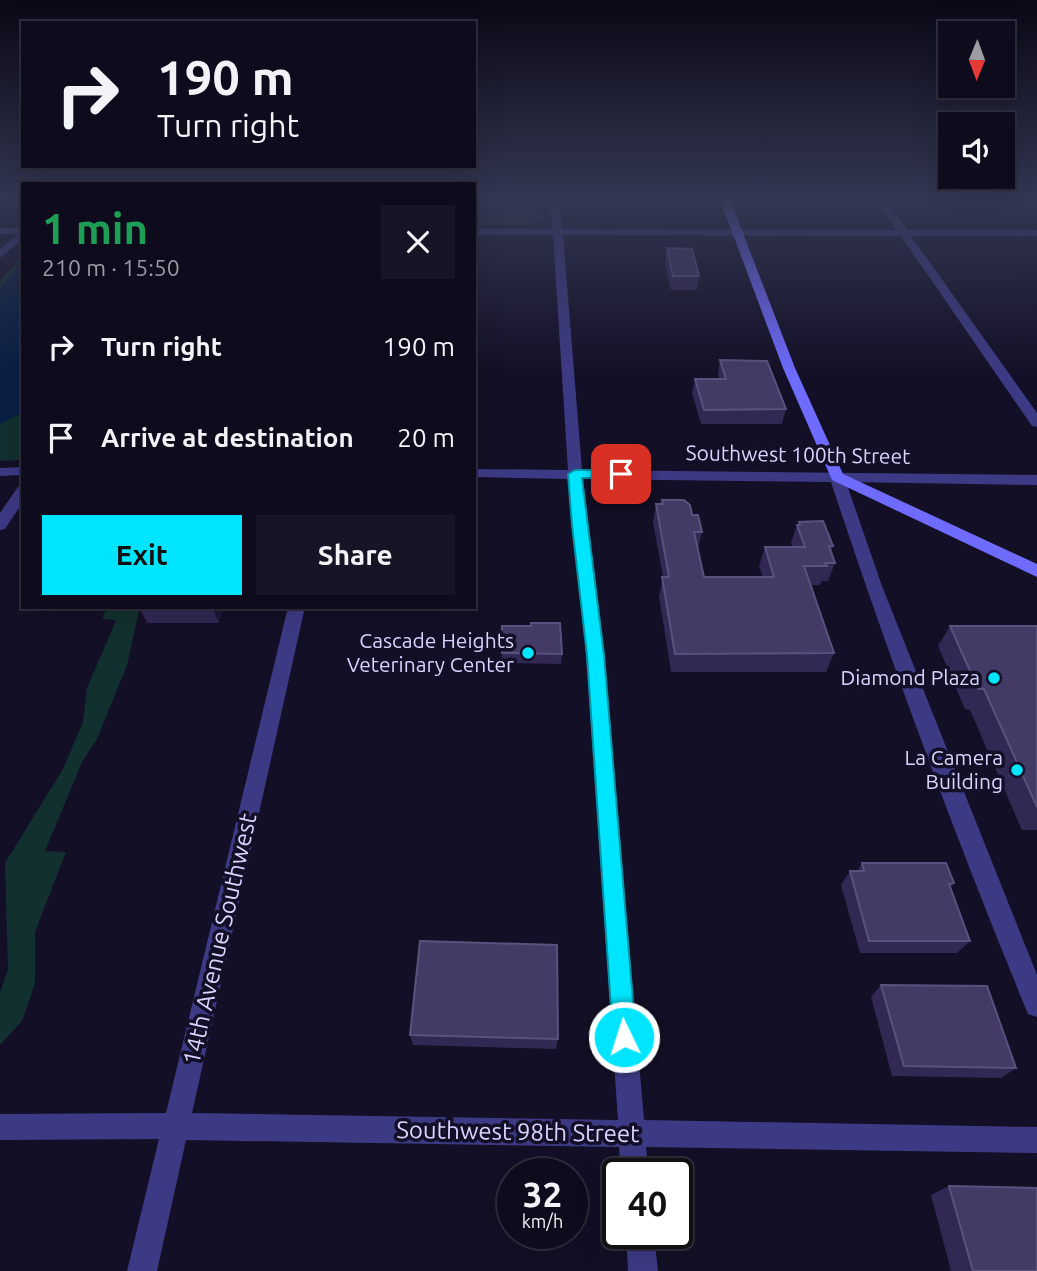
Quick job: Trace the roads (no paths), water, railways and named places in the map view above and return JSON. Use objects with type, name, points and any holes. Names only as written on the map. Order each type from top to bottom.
[{"type":"main road","points":[[747,256],[797,388],[837,477],[1037,571]]},
{"type":"street","points":[[560,256],[579,525],[596,655],[634,1158]]},
{"type":"street","points":[[921,256],[1037,423]]},
{"type":"street","points":[[0,472],[21,471]]},
{"type":"street","name":"Southwest 100th Street","points":[[476,473],[1037,480]]},
{"type":"street","points":[[837,477],[944,771],[1037,1005]]},
{"type":"street","points":[[0,525],[21,493]]},
{"type":"street","name":"14th Avenue Southwest","points":[[142,1271],[298,609]]},
{"type":"street","name":"Southwest 98th Street","points":[[0,1127],[176,1126],[1037,1140]]},
{"type":"street","points":[[641,1249],[643,1271]]},
{"type":"water","points":[[21,263],[21,413],[0,424],[0,289]]},
{"type":"place","name":"Cascade Heights Veterinary Center","points":[[528,653]]},
{"type":"place","name":"Diamond Plaza","points":[[994,678]]},
{"type":"place","name":"La Camera Building","points":[[1017,770]]}]
